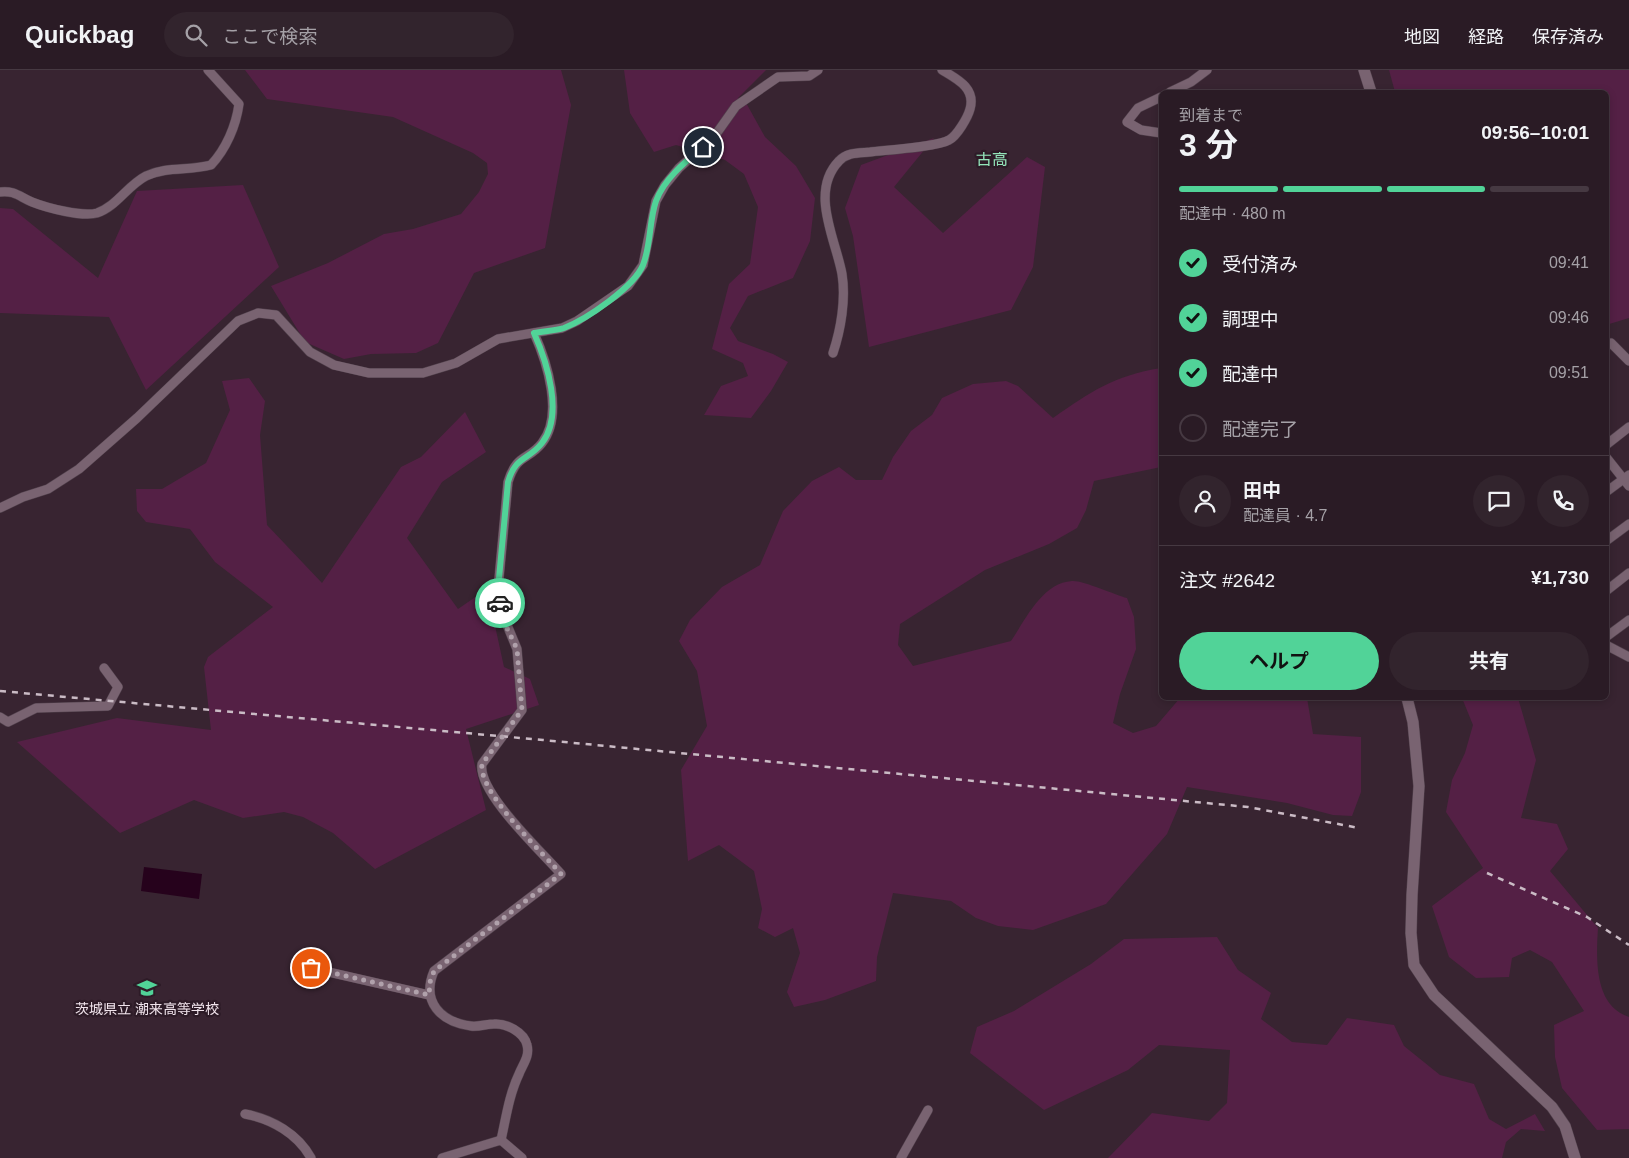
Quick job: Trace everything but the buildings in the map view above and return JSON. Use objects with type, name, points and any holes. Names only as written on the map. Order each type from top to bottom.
[{"type":"street","points":[[0,192],[13,192],[31,202],[49,208],[68,212],[96,213],[112,204],[133,184],[148,175],[167,169],[210,166],[229,137],[237,116],[239,104],[208,70]]},
{"type":"street","points":[[0,508],[23,497],[48,490],[79,470],[138,418],[238,321],[258,313],[276,315],[310,352],[334,365],[369,373],[423,373],[456,363],[498,339],[562,328],[577,321],[628,286],[643,265],[656,201],[664,185],[679,168],[714,137],[736,106],[778,77],[809,76],[818,70]]},
{"type":"street","points":[[832,353],[844,296],[842,275],[826,210],[826,187],[831,173],[838,162],[846,156],[860,152],[938,144],[950,140],[970,110],[971,100],[969,91],[962,81],[942,70]]},
{"type":"street","points":[[1174,90],[1191,82],[1207,70]]},
{"type":"street","points":[[1364,70],[1370,90]]},
{"type":"street","points":[[1159,98],[1138,108],[1127,122],[1141,130],[1159,133]]},
{"type":"street","points":[[501,1140],[510,1098],[528,1057],[527,1042],[515,1029],[496,1023],[474,1026],[457,1024],[435,1008],[429,995],[430,982],[434,971],[561,874],[500,806],[484,781],[481,771],[482,764],[522,710],[517,649],[500,608],[498,589],[508,482],[511,470],[514,465],[541,444],[550,430],[547,366],[534,333]]},
{"type":"street","points":[[1609,344],[1611,343],[1629,361]]},
{"type":"street","points":[[1609,443],[1629,426]]},
{"type":"street","points":[[1609,460],[1627,480],[1609,490]]},
{"type":"street","points":[[1609,539],[1629,524]]},
{"type":"street","points":[[1609,589],[1629,572]]},
{"type":"street","points":[[1609,635],[1629,620]]},
{"type":"street","points":[[1609,647],[1629,657]]},
{"type":"street","points":[[0,717],[8,722],[36,708],[102,708],[108,706],[118,687],[104,668]]},
{"type":"street","points":[[1408,700],[1413,722],[1419,786],[1412,895],[1411,933],[1414,965],[1434,995],[1552,1107],[1565,1126],[1575,1158]]},
{"type":"street","points":[[311,968],[429,995]]},
{"type":"street","points":[[901,1158],[928,1110]]},
{"type":"street","points":[[245,1114],[281,1127],[300,1140],[311,1158]]},
{"type":"street","points":[[442,1158],[501,1140]]},
{"type":"street","points":[[501,1140],[522,1158]]},
{"type":"shaded area","points":[[245,70],[561,70],[571,105],[545,248],[474,273],[438,343],[416,353],[371,354],[344,359],[305,342],[271,286],[328,263],[384,234],[413,229],[461,214],[479,192],[488,174],[487,163],[473,153],[393,117],[267,99]]},
{"type":"shaded area","points":[[624,70],[766,70],[738,98],[745,101],[765,137],[796,166],[815,198],[810,241],[793,278],[748,296],[730,328],[738,341],[773,354],[788,362],[771,391],[751,418],[704,415],[721,386],[748,376],[743,363],[712,349],[729,284],[750,264],[758,207],[744,174],[725,160],[676,145],[654,152],[630,113]]},
{"type":"shaded area","points":[[1389,70],[1629,70],[1629,318],[1609,324],[1609,90],[1394,90]]},
{"type":"shaded area","points":[[934,138],[894,187],[943,233],[1027,157],[1045,167],[1033,267],[1011,310],[869,347],[853,236],[845,208],[861,165]]},
{"type":"shaded area","points":[[243,185],[279,267],[146,390],[109,317],[0,313],[0,208],[13,209],[98,278],[137,191]]},
{"type":"shaded area","points":[[1159,368],[1159,467],[1094,481],[1086,510],[1077,528],[1049,544],[985,570],[900,624],[898,645],[913,666],[1011,641],[1043,595],[1061,583],[1077,581],[1127,598],[1134,617],[1136,649],[1120,694],[1113,723],[1133,733],[1156,726],[1178,700],[1307,700],[1313,734],[1361,737],[1361,792],[1352,816],[1333,815],[1287,803],[1187,787],[1167,834],[1106,904],[1033,930],[998,926],[976,918],[951,901],[893,893],[877,957],[876,981],[825,1000],[794,1007],[787,992],[800,953],[793,928],[775,937],[758,928],[762,909],[754,871],[719,845],[688,861],[681,770],[707,726],[697,671],[679,641],[690,620],[722,587],[760,565],[783,511],[812,481],[839,467],[856,480],[882,480],[893,457],[911,431],[932,415],[942,398],[973,384],[1006,381],[1018,386],[1053,418],[1092,392],[1116,380]]},
{"type":"shaded area","points":[[249,378],[265,401],[260,435],[267,525],[322,583],[401,467],[421,457],[465,412],[486,452],[442,482],[407,538],[458,609],[487,589],[504,667],[530,679],[539,705],[466,729],[486,810],[375,869],[333,833],[303,817],[284,812],[243,818],[194,800],[120,833],[17,742],[117,718],[211,730],[204,667],[208,657],[273,607],[215,562],[190,529],[146,522],[137,511],[136,489],[162,489],[206,463],[230,410],[222,381]]},
{"type":"shaded area","points":[[1463,700],[1519,700],[1536,760],[1521,818],[1557,824],[1568,849],[1550,871],[1598,928],[1598,967],[1603,992],[1609,1003],[1629,1017],[1629,1129],[1597,1130],[1562,1088],[1555,1057],[1554,1025],[1584,1011],[1552,962],[1530,950],[1512,958],[1509,977],[1476,978],[1449,957],[1432,906],[1483,868],[1446,812],[1452,780],[1465,753],[1473,725]]},
{"type":"shaded area","points":[[144,867],[202,874],[199,899],[141,891]]},
{"type":"shaded area","points":[[1217,937],[1238,970],[1271,993],[1261,1019],[1292,1042],[1327,1045],[1347,1018],[1394,1025],[1404,1046],[1440,1075],[1474,1084],[1489,1119],[1506,1129],[1535,1114],[1545,1131],[1521,1129],[1506,1142],[1502,1158],[1108,1158],[1152,1113],[1209,1121],[1227,1103],[1230,1050],[1159,1045],[1128,1070],[1044,1110],[970,1053],[977,1027],[1014,1011],[1091,964],[1124,939]]},
{"type":"railway","points":[[0,691],[1248,807],[1359,828]]},
{"type":"railway","points":[[1487,873],[1587,917],[1629,945]]},
{"type":"way so far","points":[[311,968],[429,995],[430,982],[434,971],[561,874],[500,806],[484,781],[481,771],[482,764],[522,710],[517,649],[506,626],[500,603]]},
{"type":"place","name":"茨城県立 潮来高等学校","points":[[147,988]]},
{"type":"district","name":"古高","points":[[992,159]]},
{"type":"route","points":[[500,603],[498,589],[508,482],[511,470],[514,465],[541,444],[550,430],[552,415],[547,366],[534,333],[562,328],[577,321],[628,286],[643,265],[656,201],[664,185],[679,168],[703,147]]}]
